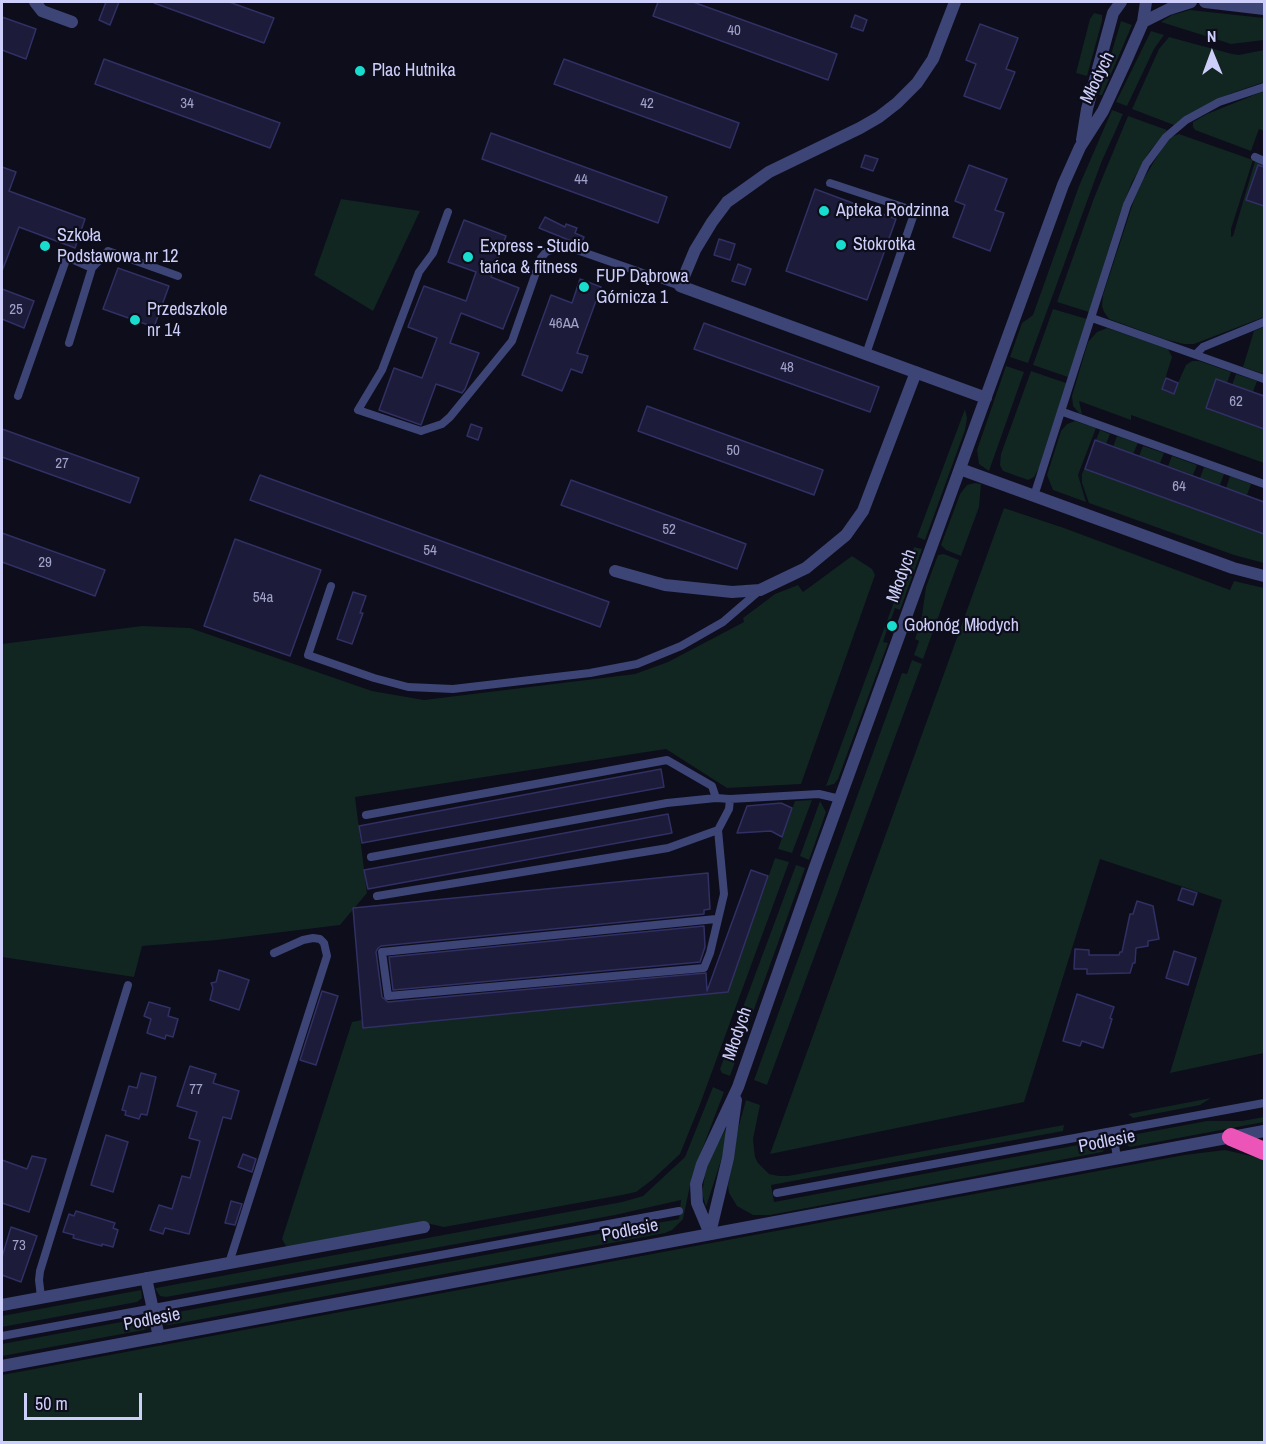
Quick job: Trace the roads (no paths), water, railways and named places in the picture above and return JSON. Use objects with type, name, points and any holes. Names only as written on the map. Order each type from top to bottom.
[{"type":"highway","points":[[1231,1137],[1264,1151]]},
{"type":"street","points":[[35,2],[42,10],[72,22]]},
{"type":"street","points":[[955,2],[933,59],[917,83],[879,117],[769,172],[727,202],[695,250],[680,286],[986,398]]},
{"type":"street","name":"Młodych","points":[[1080,147],[1110,7],[1121,2]]},
{"type":"street","name":"Młodych","points":[[710,1234],[699,1210],[696,1184],[702,1164],[738,1087],[1065,180],[1080,147],[1103,111],[1143,22],[1146,2]]},
{"type":"street","points":[[1143,22],[1169,9],[1191,2]]},
{"type":"street","points":[[1205,2],[1264,9]]},
{"type":"street","points":[[615,571],[665,585],[732,592],[760,590],[806,568],[846,535],[862,511],[916,372]]},
{"type":"street","points":[[960,469],[1233,568],[1264,576]]},
{"type":"street","name":"Młodych","points":[[710,1234],[710,1224],[728,1158],[738,1087]]},
{"type":"street","name":"Podlesie","points":[[2,1366],[1264,1131]]},
{"type":"street","points":[[2,1305],[424,1227]]},
{"type":"street","points":[[146,1278],[159,1337]]},
{"type":"lane","points":[[1034,496],[1063,412],[1127,205],[1141,175],[1158,146],[1174,128],[1201,112],[1246,92],[1264,87]]},
{"type":"lane","points":[[1255,157],[1264,161]]},
{"type":"lane","points":[[830,183],[915,211],[866,354]]},
{"type":"lane","points":[[448,212],[433,253],[419,272],[382,370],[358,410],[420,431],[442,424],[512,341],[541,258],[546,252],[556,248],[574,249],[680,286]]},
{"type":"lane","points":[[69,343],[92,268],[108,252],[178,276]]},
{"type":"lane","points":[[18,396],[67,257],[92,268]]},
{"type":"lane","points":[[1092,318],[1264,379]]},
{"type":"lane","points":[[1196,354],[1203,347],[1264,322]]},
{"type":"lane","points":[[1063,412],[1264,484]]},
{"type":"lane","points":[[331,586],[308,655],[408,687],[453,689],[590,673],[637,664],[681,646],[723,622],[760,590]]},
{"type":"lane","points":[[366,815],[667,760],[712,786],[716,798]]},
{"type":"lane","points":[[371,856],[667,803],[716,798],[819,794],[840,799]]},
{"type":"lane","points":[[716,919],[382,952],[388,996],[704,968],[710,953],[716,919],[724,894],[718,830],[729,809],[730,799]]},
{"type":"lane","points":[[377,896],[668,849],[718,830]]},
{"type":"lane","points":[[229,1263],[327,956],[324,943],[320,939],[313,938],[303,939],[274,953]]},
{"type":"lane","points":[[41,1298],[40,1271],[128,985]]},
{"type":"lane","name":"Podlesie","points":[[777,1193],[1264,1103]]},
{"type":"lane","points":[[1113,1132],[1118,1158]]},
{"type":"lane","name":"Podlesie","points":[[2,1336],[679,1211]]},
{"type":"place","name":"Plac Hutnika","points":[[360,71]]},
{"type":"place","name":"Apteka Rodzinna","points":[[824,211]]},
{"type":"place","name":"Stokrotka","points":[[841,245]]},
{"type":"place","name":"Szkoła Podstawowa nr 12","points":[[45,246]]},
{"type":"place","name":"Express - Studio tańca & fitness","points":[[468,257]]},
{"type":"place","name":"FUP Dąbrowa Górnicza 1","points":[[584,287]]},
{"type":"place","name":"Przedszkole nr 14","points":[[135,320]]},
{"type":"place","name":"Gołonóg Młodych","points":[[892,626]]}]
